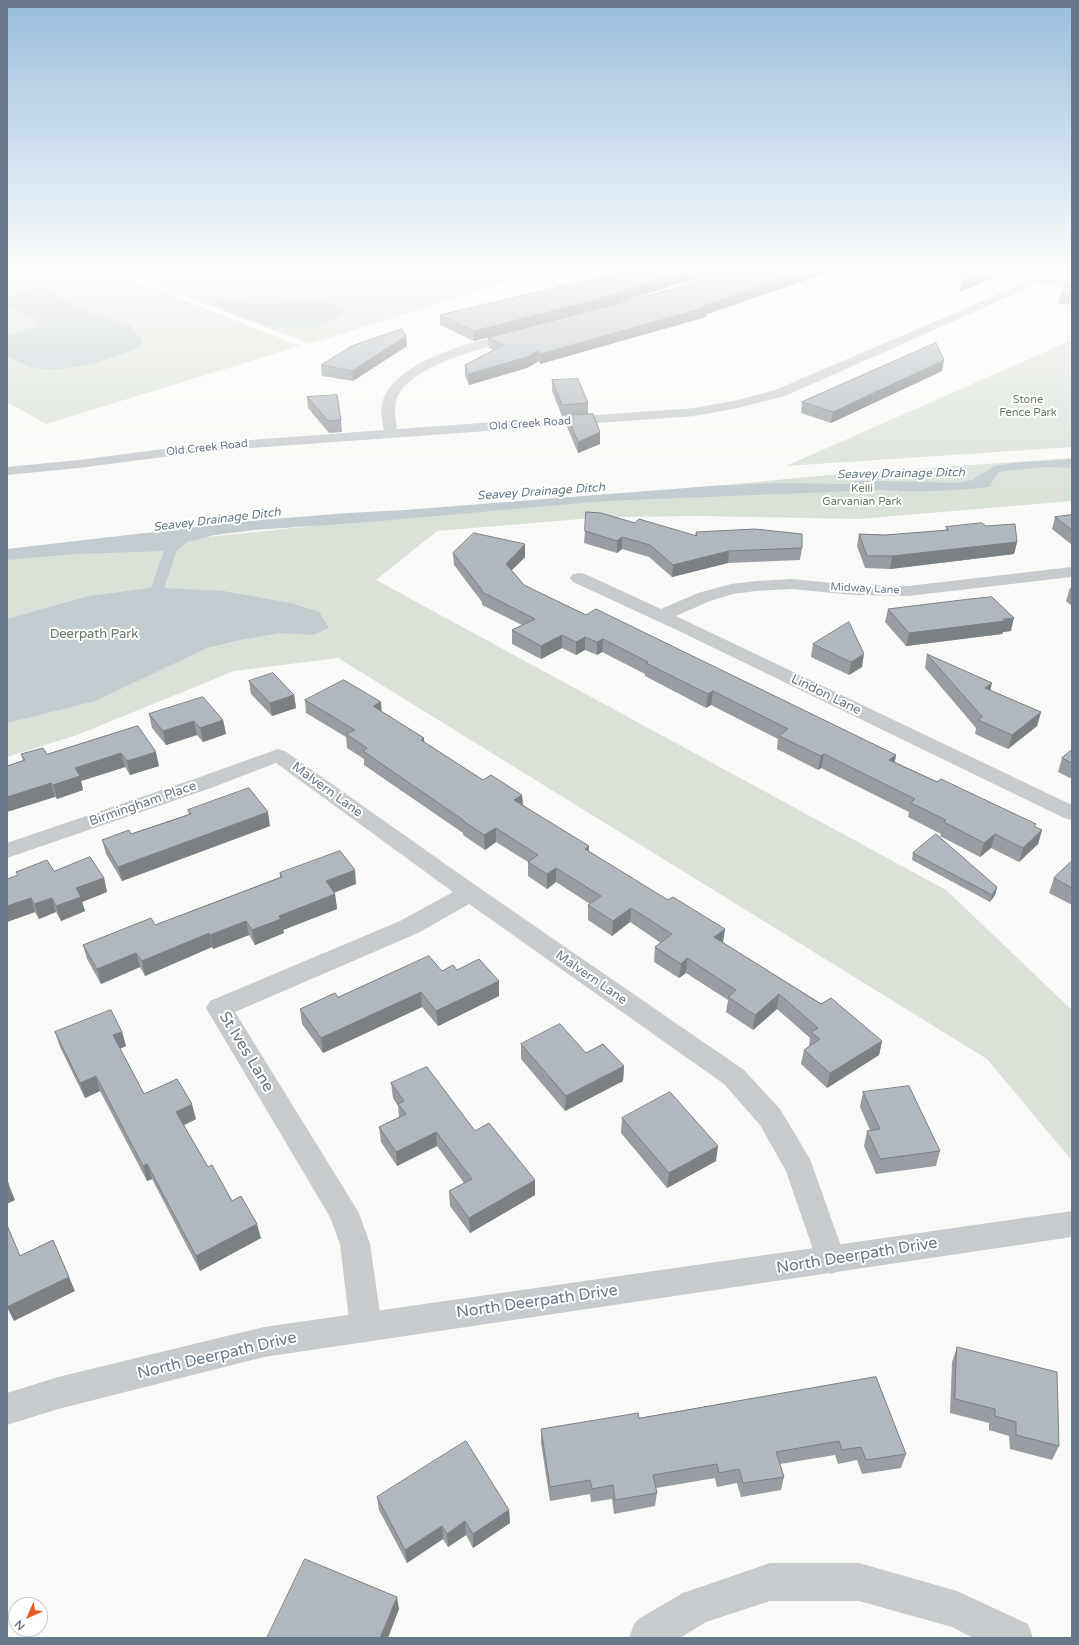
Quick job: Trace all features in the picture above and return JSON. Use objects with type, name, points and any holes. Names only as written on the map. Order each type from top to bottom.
[{"type":"street","points":[[391,434],[388,410],[390,400],[396,389],[406,379],[429,364],[452,354],[484,345]]},
{"type":"street","name":"Old Creek Road","points":[[7,471],[210,447],[695,412],[758,400],[780,393],[891,345]]},
{"type":"street","name":"Midway Lane","points":[[661,616],[704,597],[731,589],[756,586],[792,584],[853,590],[908,591],[1072,572]]},
{"type":"street","name":"Lindon Lane","points":[[579,578],[1072,813]]},
{"type":"street","name":"Birmingham Place","points":[[7,851],[278,755]]},
{"type":"street","name":"Malvern Lane","points":[[278,755],[470,893],[734,1077],[770,1117],[800,1168],[831,1260]]},
{"type":"street","name":"St Ives Lane","points":[[366,1327],[355,1244],[344,1213],[219,1008],[409,927],[470,893]]},
{"type":"street","name":"North Deerpath Drive","points":[[7,1409],[58,1393],[264,1342],[1072,1224]]},
{"type":"street","points":[[648,1638],[654,1632],[696,1606],[770,1582],[859,1582],[957,1610],[1014,1638]]},
{"type":"green space","points":[[7,345],[297,345],[300,346],[46,424],[7,402]]},
{"type":"green space","name":"Stone Fence Park","points":[[1061,345],[1072,345],[1072,447],[786,466]]},
{"type":"green space","name":"Deerpath Park","points":[[1072,458],[1072,501],[859,519],[704,516],[604,517],[437,531],[376,580],[946,890],[1072,1010],[1072,1161],[987,1059],[338,658],[234,671],[77,735],[7,757],[7,558],[465,510],[839,474]]},
{"type":"shaded area","points":[[7,345],[141,345],[141,347],[101,361],[71,368],[42,369],[29,367],[7,355]]},
{"type":"shaded area","points":[[1072,459],[1072,468],[1043,467],[998,472],[989,487],[921,491],[880,490],[604,501],[369,522],[255,530],[215,535],[187,542],[177,550],[164,588],[223,591],[291,603],[319,612],[329,628],[313,635],[279,633],[207,648],[95,701],[7,723],[7,619],[89,596],[151,588],[164,551],[75,554],[7,560],[7,549],[249,521],[711,486],[774,483],[848,484],[855,481],[956,483],[972,480],[995,466],[1013,463]]},
{"type":"building","points":[[392,345],[352,371],[321,365],[352,346]]},
{"type":"building","points":[[504,345],[573,345],[540,354],[539,351],[527,357],[468,374],[465,365]]},
{"type":"building","points":[[932,345],[937,345],[944,360],[833,412],[802,402]]},
{"type":"building","points":[[578,379],[588,403],[562,405],[552,380]]},
{"type":"building","points":[[337,395],[341,420],[328,421],[307,397]]},
{"type":"building","points":[[593,414],[600,432],[578,442],[567,416]]},
{"type":"building","points":[[586,512],[601,513],[635,523],[639,519],[697,536],[696,532],[755,529],[802,534],[802,548],[729,551],[673,565],[650,545],[622,537],[617,541],[585,531]]},
{"type":"building","points":[[1072,515],[1072,530],[1055,517]]},
{"type":"building","points":[[982,523],[986,526],[1015,524],[1017,542],[892,556],[867,556],[859,534],[885,535],[949,530],[946,527]]},
{"type":"building","points":[[474,533],[525,544],[506,564],[524,585],[586,615],[596,609],[896,755],[889,760],[937,782],[941,779],[1036,824],[1034,826],[1042,830],[1023,848],[995,834],[984,843],[944,822],[946,820],[911,803],[915,799],[824,754],[821,756],[779,736],[788,729],[713,691],[708,694],[646,663],[648,662],[603,639],[597,642],[585,637],[576,642],[562,635],[541,646],[512,630],[535,619],[482,592],[453,553]]},
{"type":"building","points":[[992,597],[1014,618],[1003,619],[1005,621],[909,633],[888,609],[970,599]]},
{"type":"building","points":[[849,622],[864,654],[851,662],[813,644]]},
{"type":"building","points":[[927,654],[992,683],[985,688],[1041,712],[1012,735],[978,720],[982,717]]},
{"type":"building","points":[[273,673],[294,695],[270,703],[249,681]]},
{"type":"building","points":[[344,680],[381,702],[373,706],[424,738],[421,740],[483,780],[491,775],[522,795],[514,800],[589,846],[585,849],[668,900],[673,897],[725,929],[714,937],[821,1004],[831,998],[882,1041],[830,1073],[804,1050],[820,1039],[811,1032],[818,1028],[779,994],[755,1015],[728,997],[736,990],[687,958],[681,964],[655,947],[672,934],[631,908],[613,921],[588,905],[601,896],[556,868],[547,874],[528,862],[538,855],[496,828],[484,835],[363,751],[367,748],[346,734],[355,730],[305,700]]},
{"type":"building","points":[[203,697],[223,720],[200,728],[194,721],[163,731],[149,714]]},
{"type":"building","points":[[138,726],[156,752],[127,761],[121,753],[75,768],[80,776],[53,785],[51,783],[7,797],[7,766],[25,760],[21,754],[43,748],[47,754]]},
{"type":"building","points":[[1072,750],[1072,763],[1062,758]]},
{"type":"building","points":[[249,788],[268,812],[118,867],[102,840],[129,830],[131,834],[191,814],[188,810]]},
{"type":"building","points":[[936,834],[997,887],[992,895],[913,853]]},
{"type":"building","points":[[340,851],[355,870],[326,881],[335,894],[279,916],[281,919],[252,930],[246,921],[210,935],[209,933],[142,961],[136,953],[97,969],[83,945],[151,918],[155,925],[282,877],[280,873]]},
{"type":"building","points":[[90,857],[104,878],[76,888],[81,897],[56,906],[52,898],[34,904],[31,898],[7,906],[7,879],[18,875],[16,872],[47,860],[54,871]]},
{"type":"building","points":[[1072,861],[1072,888],[1054,878]]},
{"type":"building","points":[[429,956],[442,971],[453,965],[457,970],[479,959],[499,981],[436,1011],[421,992],[321,1038],[300,1009],[335,993],[338,997]]},
{"type":"building","points":[[111,1010],[122,1032],[113,1035],[144,1094],[177,1079],[192,1104],[176,1112],[208,1167],[212,1165],[232,1201],[241,1196],[257,1224],[196,1256],[147,1164],[143,1166],[96,1076],[80,1083],[55,1032]]},
{"type":"building","points":[[560,1024],[586,1053],[603,1044],[624,1066],[566,1096],[521,1044]]},
{"type":"building","points":[[427,1067],[475,1131],[489,1123],[535,1180],[469,1218],[449,1191],[472,1179],[436,1132],[396,1152],[379,1127],[406,1114],[398,1104],[404,1101],[391,1083]]},
{"type":"building","points":[[909,1086],[940,1151],[880,1159],[867,1131],[880,1129],[863,1092]]},
{"type":"building","points":[[670,1092],[718,1146],[669,1173],[622,1118]]},
{"type":"building","points":[[7,1225],[20,1256],[53,1240],[69,1277],[7,1307]]},
{"type":"building","points":[[957,1347],[1057,1372],[1059,1446],[1016,1435],[1016,1422],[995,1416],[995,1409],[955,1399]]},
{"type":"building","points":[[876,1377],[906,1454],[866,1460],[861,1447],[842,1450],[839,1441],[776,1452],[784,1477],[743,1483],[739,1469],[719,1473],[717,1464],[653,1475],[657,1493],[615,1500],[613,1485],[592,1489],[590,1480],[550,1487],[541,1429],[638,1413],[639,1418]]},
{"type":"building","points":[[466,1441],[509,1510],[473,1534],[465,1521],[447,1534],[442,1526],[405,1550],[377,1497]]},
{"type":"building","points":[[305,1559],[397,1597],[380,1638],[267,1638]]},
{"type":"water label","name":"Seavey Drainage Ditch","points":[[901,474]]},
{"type":"water label","name":"Seavey Drainage Ditch","points":[[541,492]]},
{"type":"water label","name":"Seavey Drainage Ditch","points":[[217,520]]},
{"type":"park label","name":"Kelli Garvanian Park","points":[[862,495]]}]
